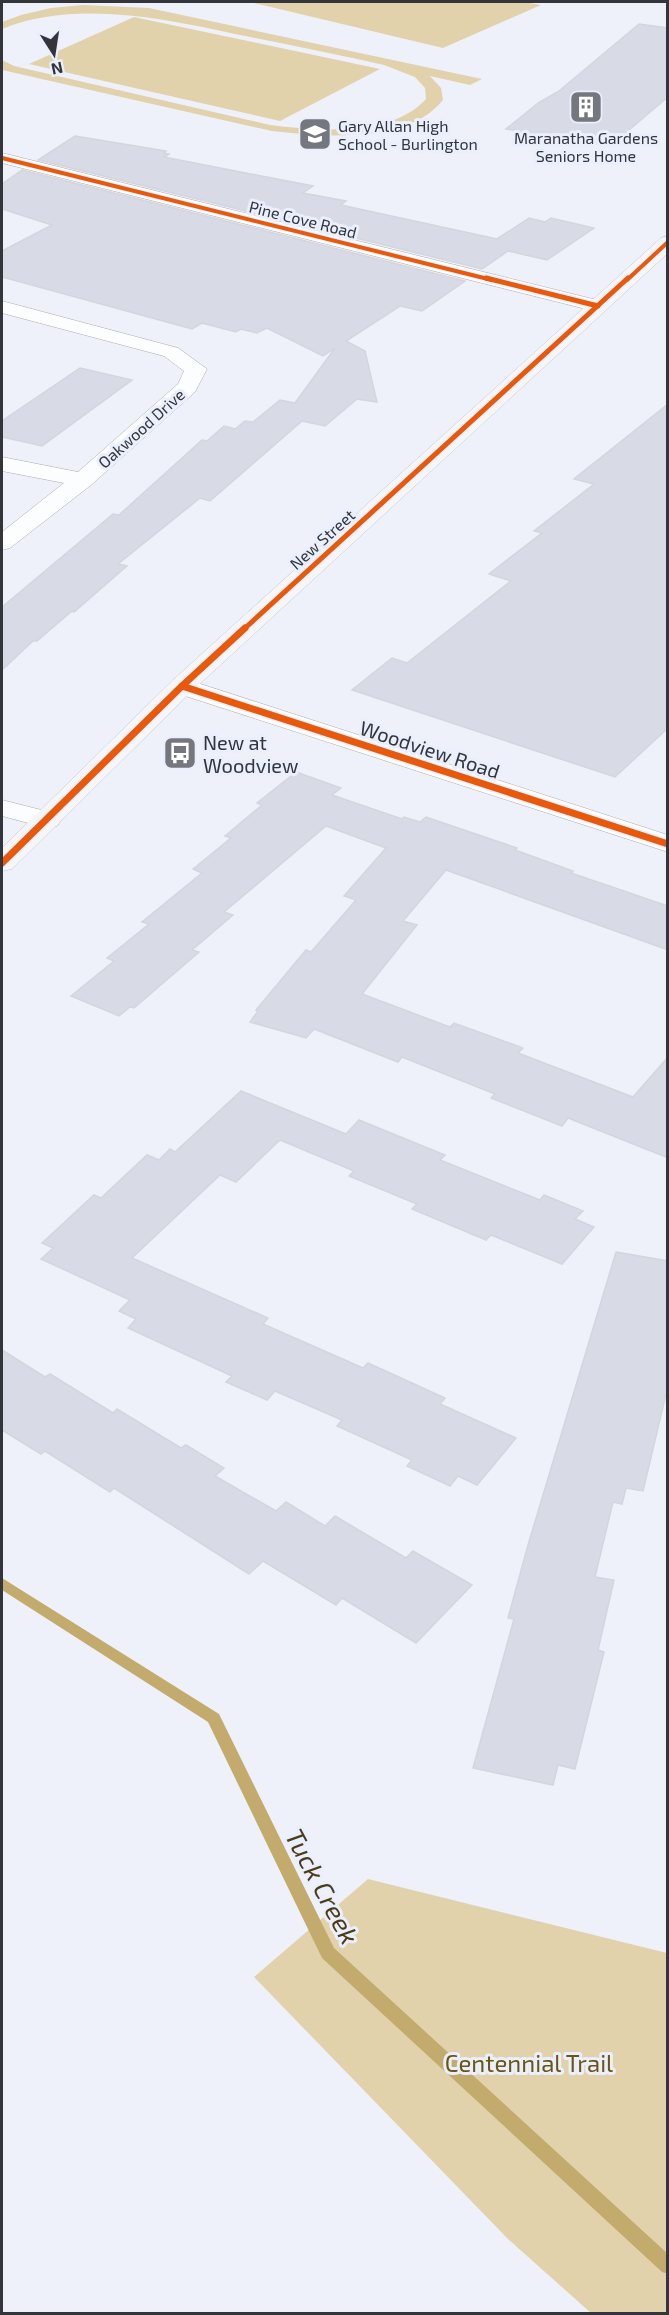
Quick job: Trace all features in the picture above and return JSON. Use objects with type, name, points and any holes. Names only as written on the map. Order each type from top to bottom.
[{"type":"main road","name":"New Street","points":[[2,863],[183,686],[668,242]]},
{"type":"street","name":"Pine Cove Road","points":[[2,158],[598,306]]},
{"type":"street","name":"Oakwood Drive","points":[[2,307],[171,352],[196,369],[187,387],[82,480],[2,543]]},
{"type":"street","points":[[2,464],[82,480]]},
{"type":"street","name":"Woodview Road","points":[[183,686],[668,844]]},
{"type":"street","points":[[2,808],[47,820]]},
{"type":"green space","points":[[250,2],[524,2],[541,5],[443,48]]},
{"type":"green space","points":[[83,5],[149,8],[482,79],[470,85],[430,76],[441,88],[443,100],[428,114],[409,124],[387,131],[364,134],[315,135],[272,131],[2,70],[2,60],[14,66],[270,125],[309,129],[374,126],[394,120],[411,111],[426,99],[425,88],[415,77],[384,65],[178,22],[118,15],[58,15],[30,20],[2,29],[2,22],[21,15],[51,8]]},
{"type":"green space","points":[[134,17],[380,69],[280,121],[29,64]]},
{"type":"green space","name":"Centennial Trail","points":[[368,1879],[667,1953],[667,2313],[591,2313],[508,2239],[254,1977]]},
{"type":"building","name":"Maranatha Gardens Seniors Home","points":[[639,24],[668,28],[668,97],[610,146],[506,129],[538,103],[559,91]]},
{"type":"building","points":[[75,136],[166,151],[164,153],[169,154],[164,157],[313,186],[303,193],[346,201],[341,205],[497,239],[529,218],[545,222],[551,218],[594,228],[547,260],[508,251],[482,269],[38,160]]},
{"type":"building","points":[[22,170],[465,281],[422,311],[400,306],[346,341],[365,351],[377,402],[357,399],[325,426],[302,421],[210,501],[200,498],[118,564],[127,566],[74,612],[72,611],[37,641],[33,641],[2,670],[2,607],[113,514],[119,515],[202,440],[207,441],[224,426],[235,429],[245,421],[253,422],[280,400],[295,403],[335,348],[323,356],[267,328],[257,333],[241,329],[236,332],[202,323],[192,329],[2,277],[2,251],[52,225],[2,209],[2,184]]},
{"type":"building","points":[[80,368],[132,380],[42,446],[2,437],[2,421]]},
{"type":"building","points":[[668,404],[668,728],[615,777],[352,690],[392,658],[407,663],[511,581],[489,574],[542,533],[534,531],[594,484],[574,479]]},
{"type":"building","points":[[296,772],[341,788],[332,795],[402,819],[404,817],[420,822],[426,817],[517,848],[515,850],[573,871],[571,873],[668,906],[668,950],[446,870],[403,921],[417,925],[362,994],[450,1027],[454,1023],[523,1048],[518,1053],[633,1097],[668,1057],[668,1158],[568,1118],[562,1126],[491,1098],[495,1094],[402,1057],[398,1062],[314,1029],[306,1038],[250,1022],[258,1011],[256,1010],[306,950],[311,952],[356,900],[344,896],[386,848],[326,826],[224,912],[233,915],[192,950],[199,952],[134,1008],[130,1007],[119,1016],[71,996],[114,961],[107,958],[149,924],[142,922],[202,873],[193,869],[231,838],[225,836],[262,805],[257,803]]},
{"type":"building","points":[[241,1091],[346,1134],[359,1120],[445,1155],[440,1160],[540,1200],[544,1195],[583,1211],[575,1219],[594,1227],[562,1264],[491,1235],[486,1240],[412,1209],[417,1204],[349,1176],[354,1171],[280,1140],[236,1182],[220,1175],[132,1258],[268,1318],[263,1324],[363,1368],[368,1363],[445,1398],[440,1404],[516,1438],[477,1485],[458,1476],[450,1486],[407,1466],[412,1460],[337,1426],[342,1420],[275,1391],[267,1400],[226,1382],[232,1376],[128,1328],[136,1319],[119,1311],[130,1300],[41,1259],[53,1248],[42,1243],[94,1195],[101,1198],[147,1155],[159,1160],[170,1149],[175,1152]]},
{"type":"building","points":[[616,1252],[668,1261],[668,1386],[643,1491],[626,1488],[622,1504],[613,1502],[595,1577],[614,1580],[598,1650],[604,1652],[575,1769],[558,1765],[553,1785],[473,1768],[514,1619],[508,1618],[528,1545]]},
{"type":"building","points":[[2,1350],[45,1377],[50,1374],[113,1413],[117,1409],[181,1448],[186,1445],[224,1468],[215,1476],[276,1511],[286,1502],[325,1526],[335,1516],[406,1558],[413,1551],[472,1585],[416,1643],[342,1598],[336,1605],[263,1561],[249,1574],[114,1488],[110,1492],[45,1451],[41,1454],[2,1430]]},
{"type":"waterway","name":"Tuck Creek","points":[[2,1583],[214,1718],[328,1953],[668,2266]]},
{"type":"cycle path","points":[[2,158],[598,306]]},
{"type":"cycle path","points":[[2,863],[182,686],[668,242]]},
{"type":"cycle path","points":[[182,686],[668,844]]},
{"type":"place","name":"Maranatha Gardens Seniors Home","points":[[586,107]]},
{"type":"place","name":"Gary Allan High School - Burlington","points":[[315,134]]},
{"type":"place","name":"New at Woodview","points":[[180,753]]}]
